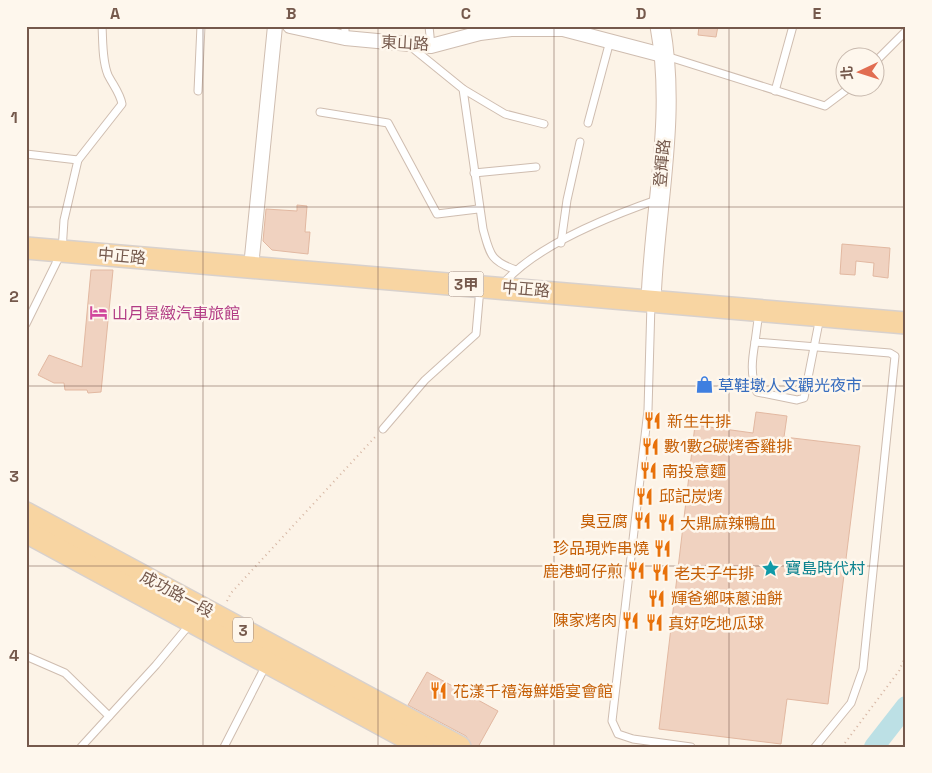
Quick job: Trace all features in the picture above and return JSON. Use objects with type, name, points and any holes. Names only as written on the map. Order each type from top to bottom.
[{"type":"main road","name":"中正路","points":[[26,248],[491,286],[906,323]]},
{"type":"main road","name":"成功路一段","points":[[26,513],[220,607],[460,747]]},
{"type":"main road","name":"成功路一段","points":[[29,536],[423,747]]},
{"type":"street","points":[[251,267],[275,26]]},
{"type":"street","name":"東山路","points":[[290,26],[345,32],[410,46],[431,46],[480,33],[511,29],[563,29],[666,56]]},
{"type":"street","name":"登輝路","points":[[651,300],[666,116],[666,56],[660,26]]},
{"type":"lane","points":[[26,324],[62,251],[64,220],[78,160],[122,104],[120,95],[104,63],[102,26]]},
{"type":"lane","points":[[198,91],[201,26]]},
{"type":"lane","points":[[429,26],[431,46]]},
{"type":"lane","points":[[776,90],[793,26]]},
{"type":"lane","points":[[884,53],[906,31]]},
{"type":"lane","points":[[588,123],[610,41]]},
{"type":"lane","points":[[410,46],[463,89],[505,114],[544,124]]},
{"type":"lane","points":[[666,56],[825,106],[836,98]]},
{"type":"lane","points":[[463,89],[478,209],[489,250],[498,264],[516,270]]},
{"type":"lane","points":[[320,112],[388,123],[437,214],[478,209]]},
{"type":"lane","points":[[561,242],[567,200],[580,142]]},
{"type":"lane","points":[[26,154],[78,160]]},
{"type":"lane","points":[[474,173],[536,167]]},
{"type":"lane","points":[[382,430],[425,380],[476,334],[491,286],[572,235],[622,212],[660,199]]},
{"type":"lane","points":[[651,300],[648,410],[612,721],[618,734],[633,739],[691,747]]},
{"type":"lane","points":[[759,310],[751,363],[752,380],[757,392],[797,400],[804,398],[820,315]]},
{"type":"lane","points":[[755,342],[890,353],[895,356],[863,670],[851,703],[815,747]]},
{"type":"lane","points":[[80,747],[110,716],[192,622],[220,607]]},
{"type":"lane","points":[[26,656],[40,660],[65,673],[110,716]]},
{"type":"lane","points":[[224,747],[268,663]]},
{"type":"path","points":[[220,607],[382,430]]},
{"type":"path","points":[[842,747],[898,670],[906,655]]},
{"type":"building","points":[[699,26],[718,26],[716,37],[698,35]]},
{"type":"building","points":[[297,205],[307,206],[305,232],[310,232],[308,254],[272,250],[263,241],[266,209],[297,211]]},
{"type":"building","points":[[842,244],[890,248],[888,278],[873,276],[874,263],[856,261],[855,275],[840,274]]},
{"type":"building","name":"山月景緻汽車旅館","points":[[91,270],[113,270],[101,392],[88,393],[87,390],[65,390],[64,383],[54,383],[38,375],[49,355],[82,367]]},
{"type":"building","points":[[756,412],[787,416],[784,437],[860,446],[828,704],[787,699],[781,744],[659,729],[695,425],[753,433]]},
{"type":"building","name":"花漾千禧海鮮婚宴會館","points":[[427,672],[498,711],[478,747],[472,747],[466,736],[408,705]]},
{"type":"waterway","points":[[874,747],[906,706]]},
{"type":"place","name":"山月景緻汽車旅館","points":[[98,313]]},
{"type":"place","name":"草鞋墩人文觀光夜市","points":[[704,385]]},
{"type":"place","name":"新生牛排","points":[[653,421]]},
{"type":"place","name":"數1數2碳烤香雞排","points":[[650,446]]},
{"type":"place","name":"南投意麵","points":[[648,471]]},
{"type":"place","name":"邱記炭烤","points":[[645,496]]},
{"type":"place","name":"臭豆腐","points":[[642,521]]},
{"type":"place","name":"大鼎麻辣鴨血","points":[[666,523]]},
{"type":"place","name":"珍品現炸串燒","points":[[663,548]]},
{"type":"place","name":"寶島時代村","points":[[771,568]]},
{"type":"place","name":"鹿港蚵仔煎","points":[[637,571]]},
{"type":"place","name":"老夫子牛排","points":[[660,573]]},
{"type":"place","name":"輝爸鄉味蔥油餅","points":[[657,598]]},
{"type":"place","name":"陳家烤肉","points":[[631,620]]},
{"type":"place","name":"真好吃地瓜球","points":[[654,623]]},
{"type":"place","name":"花漾千禧海鮮婚宴會館","points":[[439,691]]}]
